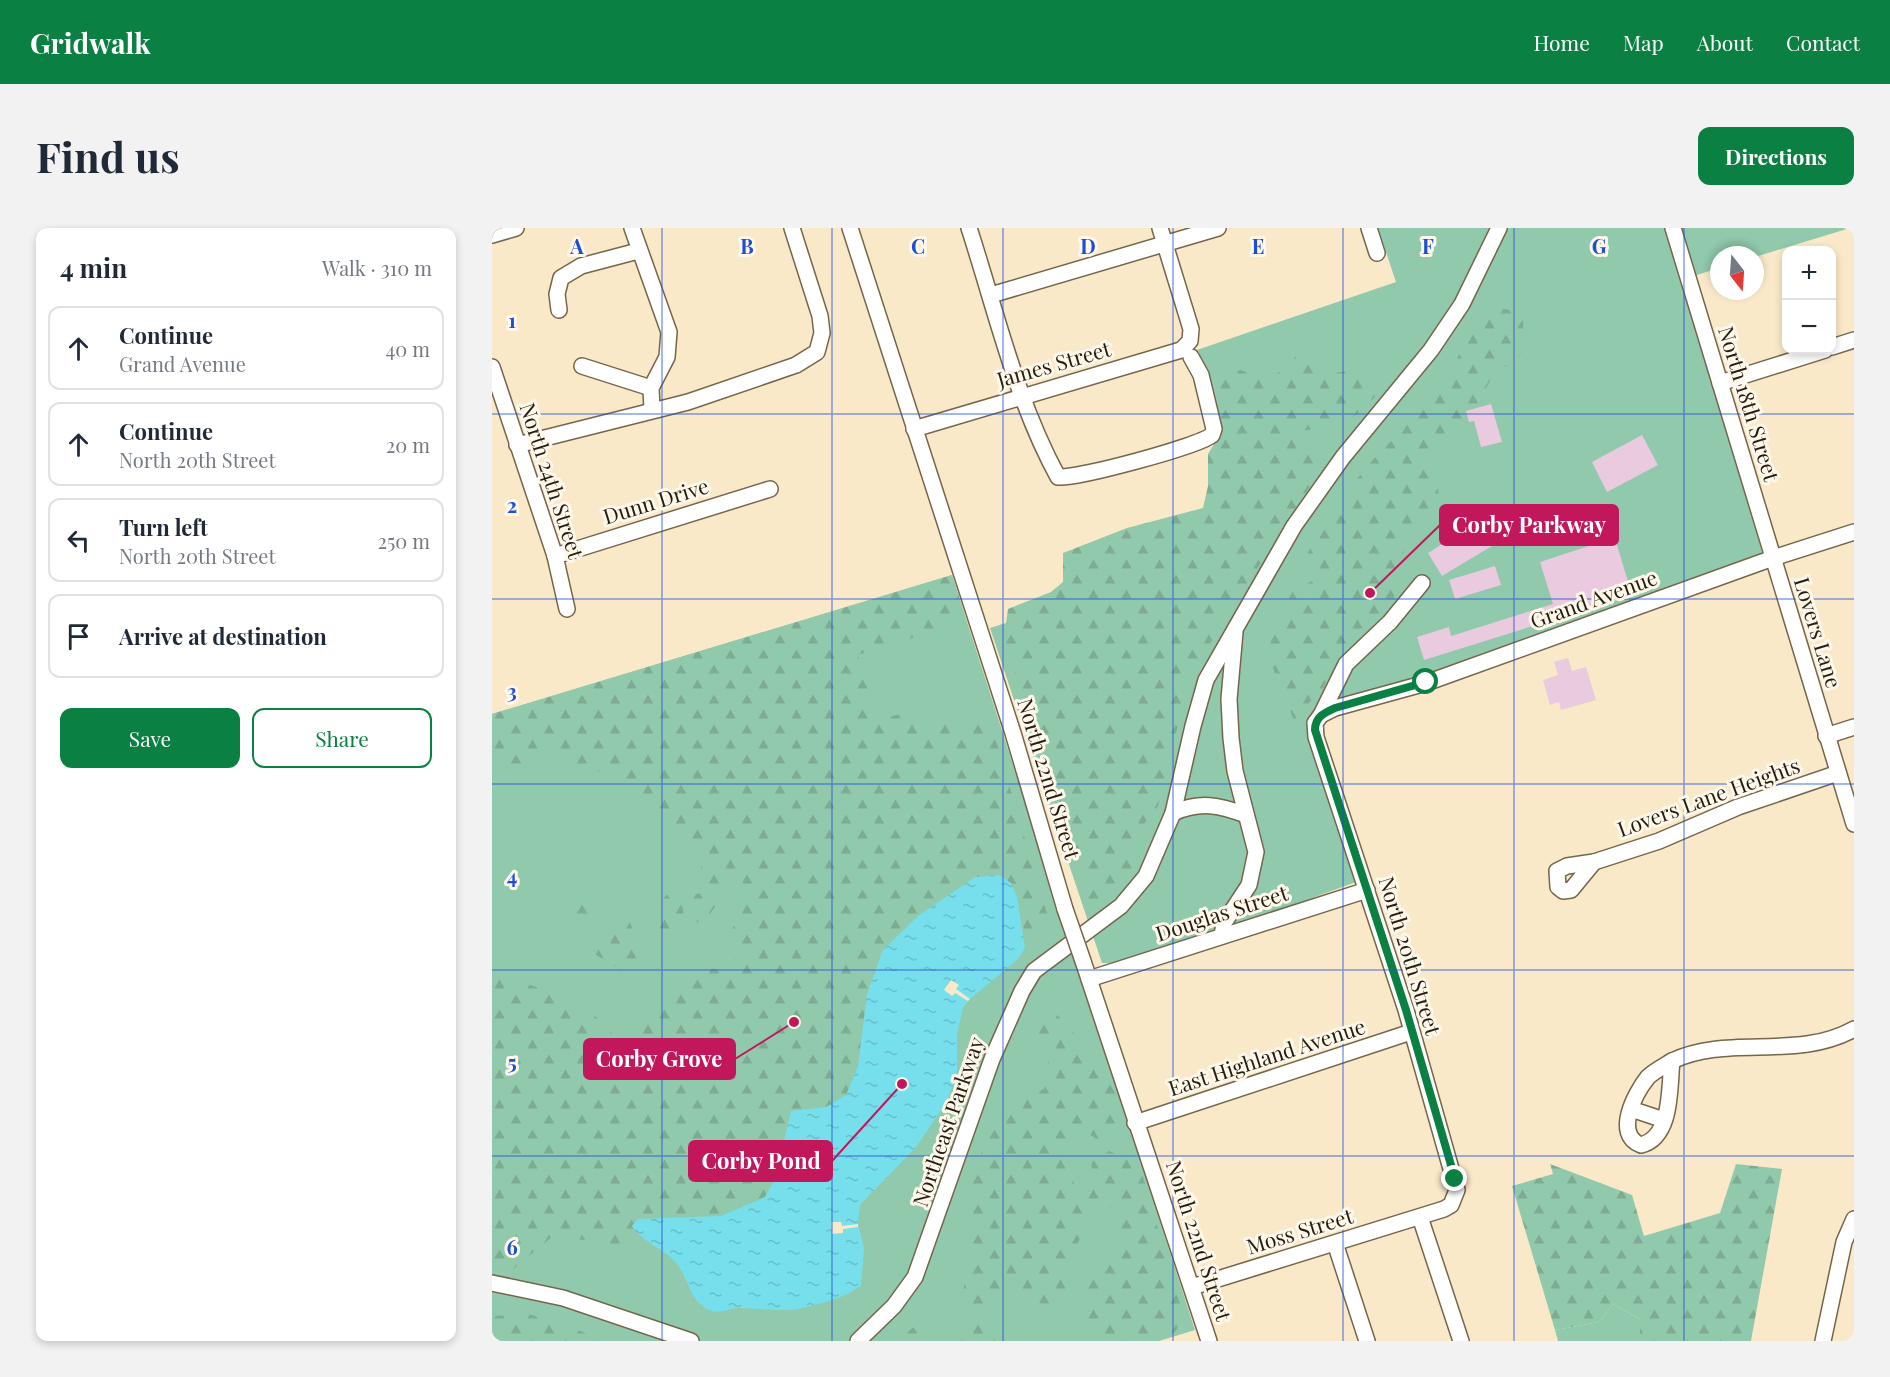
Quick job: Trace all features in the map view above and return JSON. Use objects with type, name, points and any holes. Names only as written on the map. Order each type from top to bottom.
[{"type":"street","points":[[492,235],[516,228]]},
{"type":"street","points":[[632,228],[638,251],[669,332],[667,357],[651,388],[652,410]]},
{"type":"street","points":[[518,445],[688,402],[796,365],[817,352],[822,333],[820,316],[792,228]]},
{"type":"street","name":"North 22nd Street","points":[[851,228],[1013,733],[1065,909],[1209,1341]]},
{"type":"street","points":[[969,228],[1023,397],[1038,438],[1058,477],[1078,476],[1182,447],[1212,435],[1214,429],[1201,375],[1191,357]]},
{"type":"street","points":[[1160,228],[1165,244]]},
{"type":"street","points":[[991,295],[1218,228]]},
{"type":"street","points":[[1369,228],[1377,253]]},
{"type":"street","name":"Northeast Parkway","points":[[858,1341],[894,1306],[915,1277],[992,1059],[1022,991],[1034,971],[1121,906],[1146,876],[1173,813],[1192,726],[1206,680],[1294,526],[1343,457],[1431,350],[1462,304],[1499,228]]},
{"type":"street","name":"North 18th Street","points":[[1674,228],[1773,558]]},
{"type":"street","name":"James Street","points":[[914,429],[1181,351],[1190,341],[1191,328],[1165,244]]},
{"type":"street","points":[[559,310],[557,294],[561,278],[580,266],[638,251]]},
{"type":"street","points":[[1836,346],[1854,340]]},
{"type":"street","points":[[1720,383],[1812,354]]},
{"type":"street","points":[[582,366],[651,388]]},
{"type":"street","name":"North 24th Street","points":[[492,367],[555,556],[567,609]]},
{"type":"street","name":"Dunn Drive","points":[[555,556],[770,489]]},
{"type":"street","name":"Grand Avenue","points":[[1321,715],[1346,705],[1426,682],[1773,558],[1854,532]]},
{"type":"street","name":"Lovers Lane","points":[[1773,558],[1854,824]]},
{"type":"street","name":"North 20th Street","points":[[1420,1217],[1451,1205],[1457,1190],[1367,890],[1316,737],[1315,723],[1346,664],[1390,622],[1422,583]]},
{"type":"street","points":[[1222,936],[1224,923],[1249,885],[1256,852],[1246,815],[1231,738],[1229,699],[1235,655],[1235,629]]},
{"type":"street","points":[[1826,736],[1854,727]]},
{"type":"street","name":"Lovers Lane Heights","points":[[1594,862],[1659,841],[1738,807],[1838,773]]},
{"type":"street","points":[[1173,813],[1190,805],[1205,804],[1246,815]]},
{"type":"street","name":"Douglas Street","points":[[1089,979],[1367,890]]},
{"type":"street","points":[[1672,1061],[1664,1120],[1652,1140],[1641,1145],[1629,1137],[1627,1118],[1637,1094],[1650,1075],[1672,1061],[1692,1053],[1809,1045],[1854,1029]]},
{"type":"street","name":"East Highland Avenue","points":[[1135,1123],[1411,1032]]},
{"type":"street","points":[[1631,1109],[1664,1120]]},
{"type":"street","points":[[1420,1217],[1461,1341]]},
{"type":"street","name":"Moss Street","points":[[1192,1287],[1420,1217]]},
{"type":"street","points":[[1823,1341],[1844,1242],[1854,1219]]},
{"type":"street","points":[[1335,1243],[1367,1341]]},
{"type":"street","points":[[492,1283],[563,1298],[692,1341]]},
{"type":"green space","points":[[1378,228],[1850,228],[1791,246],[1782,246],[1782,249],[1764,254],[1764,246],[1710,246],[1710,271],[1681,280],[1762,551],[1760,555],[1416,679],[1325,704],[1314,711],[1309,722],[1356,882],[1265,915],[1117,963],[1102,963],[990,628],[1083,599],[1237,510],[1194,351],[1396,282]]},
{"type":"green space","points":[[1490,307],[1511,310],[1523,321],[1524,347],[1515,363],[1496,370],[1461,433],[1435,460],[1439,499],[1406,535],[1397,591],[1383,619],[1337,649],[1324,687],[1306,706],[1297,728],[1269,658],[1272,629],[1293,591],[1314,580],[1306,556],[1333,511],[1365,469],[1430,399]]},
{"type":"green space","points":[[1297,355],[1330,374],[1358,369],[1381,379],[1377,395],[1347,423],[1291,433],[1307,452],[1319,472],[1191,673],[1158,806],[1137,833],[1135,868],[1117,887],[1095,902],[1087,899],[1004,637],[1008,609],[1051,592],[1063,582],[1063,553],[1127,528],[1203,508],[1208,486],[1208,454],[1224,428],[1213,393],[1219,374],[1241,370],[1269,381]]},
{"type":"green space","points":[[952,575],[1195,1330],[1159,1341],[492,1341],[492,714]]},
{"type":"green space","points":[[952,575],[964,613],[953,625],[858,655],[879,720],[903,713],[927,726],[943,720],[977,723],[996,740],[1052,931],[1041,928],[1025,935],[1017,896],[999,875],[975,877],[904,928],[875,974],[867,994],[858,1067],[846,1095],[826,1107],[791,1111],[775,1179],[765,1197],[721,1216],[638,1219],[632,1226],[639,1236],[620,1245],[553,1236],[506,1275],[492,1271],[492,963],[528,984],[565,998],[593,1014],[628,1050],[674,992],[685,982],[707,969],[731,970],[737,951],[731,932],[748,895],[741,878],[710,886],[701,876],[701,850],[669,825],[640,791],[601,772],[572,764],[542,748],[521,765],[492,770],[492,714]]},
{"type":"green space","points":[[709,892],[718,902],[708,917],[698,922],[694,921],[688,909],[696,894]]},
{"type":"green space","points":[[669,893],[682,904],[685,924],[675,941],[663,936],[657,913],[660,903]]},
{"type":"green space","points":[[591,900],[599,909],[598,921],[586,932],[575,932],[569,923],[576,905]]},
{"type":"green space","points":[[627,916],[639,943],[635,956],[639,964],[636,973],[629,977],[621,976],[617,967],[596,955],[595,947],[604,931]]},
{"type":"green space","points":[[1050,1007],[1087,1048],[1091,1061],[1110,1074],[1127,1126],[1119,1139],[1099,1140],[1082,1130],[1072,1146],[1069,1158],[1070,1171],[1076,1188],[1085,1192],[1091,1175],[1092,1162],[1109,1151],[1135,1161],[1142,1174],[1184,1318],[1175,1332],[1145,1341],[1088,1339],[1080,1320],[1083,1301],[1101,1257],[1119,1239],[1122,1221],[1110,1205],[1097,1215],[1081,1236],[1074,1258],[1069,1300],[1055,1304],[1042,1304],[1017,1290],[974,1309],[963,1300],[968,1229],[964,1208],[984,1145],[996,1127],[1001,1101],[1023,1098],[1044,1089],[1048,1063],[1035,1023],[1041,1010]]},
{"type":"green space","points":[[1550,1164],[1632,1195],[1644,1236],[1720,1213],[1736,1164],[1782,1169],[1751,1341],[1640,1341],[1640,1319],[1613,1304],[1599,1322],[1555,1330],[1512,1186],[1553,1174]]},
{"type":"green space","points":[[1613,1304],[1640,1319],[1640,1341],[1558,1341],[1555,1330],[1599,1322]]},
{"type":"green space","points":[[529,1314],[583,1332],[599,1341],[492,1341],[492,1316]]},
{"type":"green space","points":[[995,1321],[1002,1328],[1002,1341],[956,1341],[973,1326]]},
{"type":"green space","points":[[915,1326],[924,1341],[897,1341]]},
{"type":"water","points":[[999,875],[1011,883],[1017,896],[1025,948],[1017,960],[970,999],[963,1008],[957,1034],[957,1073],[947,1101],[916,1147],[860,1205],[858,1224],[864,1248],[861,1285],[841,1297],[792,1310],[738,1308],[718,1312],[701,1305],[672,1258],[642,1237],[632,1226],[638,1219],[721,1216],[765,1197],[775,1179],[791,1111],[826,1107],[846,1095],[858,1067],[867,994],[883,950],[918,916],[975,877]]},
{"type":"pier","points":[[951,980],[959,985],[956,989],[970,999],[968,1001],[955,993],[952,996],[944,990]]},
{"type":"pier","points":[[831,1222],[841,1222],[842,1226],[858,1224],[858,1227],[843,1229],[843,1233],[832,1234]]},
{"type":"building","points":[[1491,404],[1502,442],[1481,447],[1474,421],[1469,422],[1466,411]]},
{"type":"building","points":[[1642,435],[1658,465],[1607,492],[1592,462]]},
{"type":"building","points":[[1484,511],[1502,540],[1442,576],[1428,553],[1463,531],[1460,526]]},
{"type":"building","points":[[1608,515],[1632,595],[1424,660],[1417,637],[1449,627],[1451,636],[1553,604],[1540,562],[1598,543],[1594,531],[1599,530],[1596,519]]},
{"type":"building","points":[[1495,566],[1501,585],[1455,599],[1449,580]]},
{"type":"building","points":[[1568,658],[1572,671],[1586,667],[1596,700],[1561,710],[1559,702],[1550,705],[1543,680],[1558,675],[1554,662]]},
{"type":"place","name":"Corby Parkway","points":[[1370,593]]},
{"type":"place","name":"Corby Grove","points":[[794,1022]]},
{"type":"place","name":"Corby Pond","points":[[902,1084]]},
{"type":"route","points":[[1426,682],[1335,708],[1321,715],[1315,723],[1315,730],[1406,1010],[1455,1179]]}]
